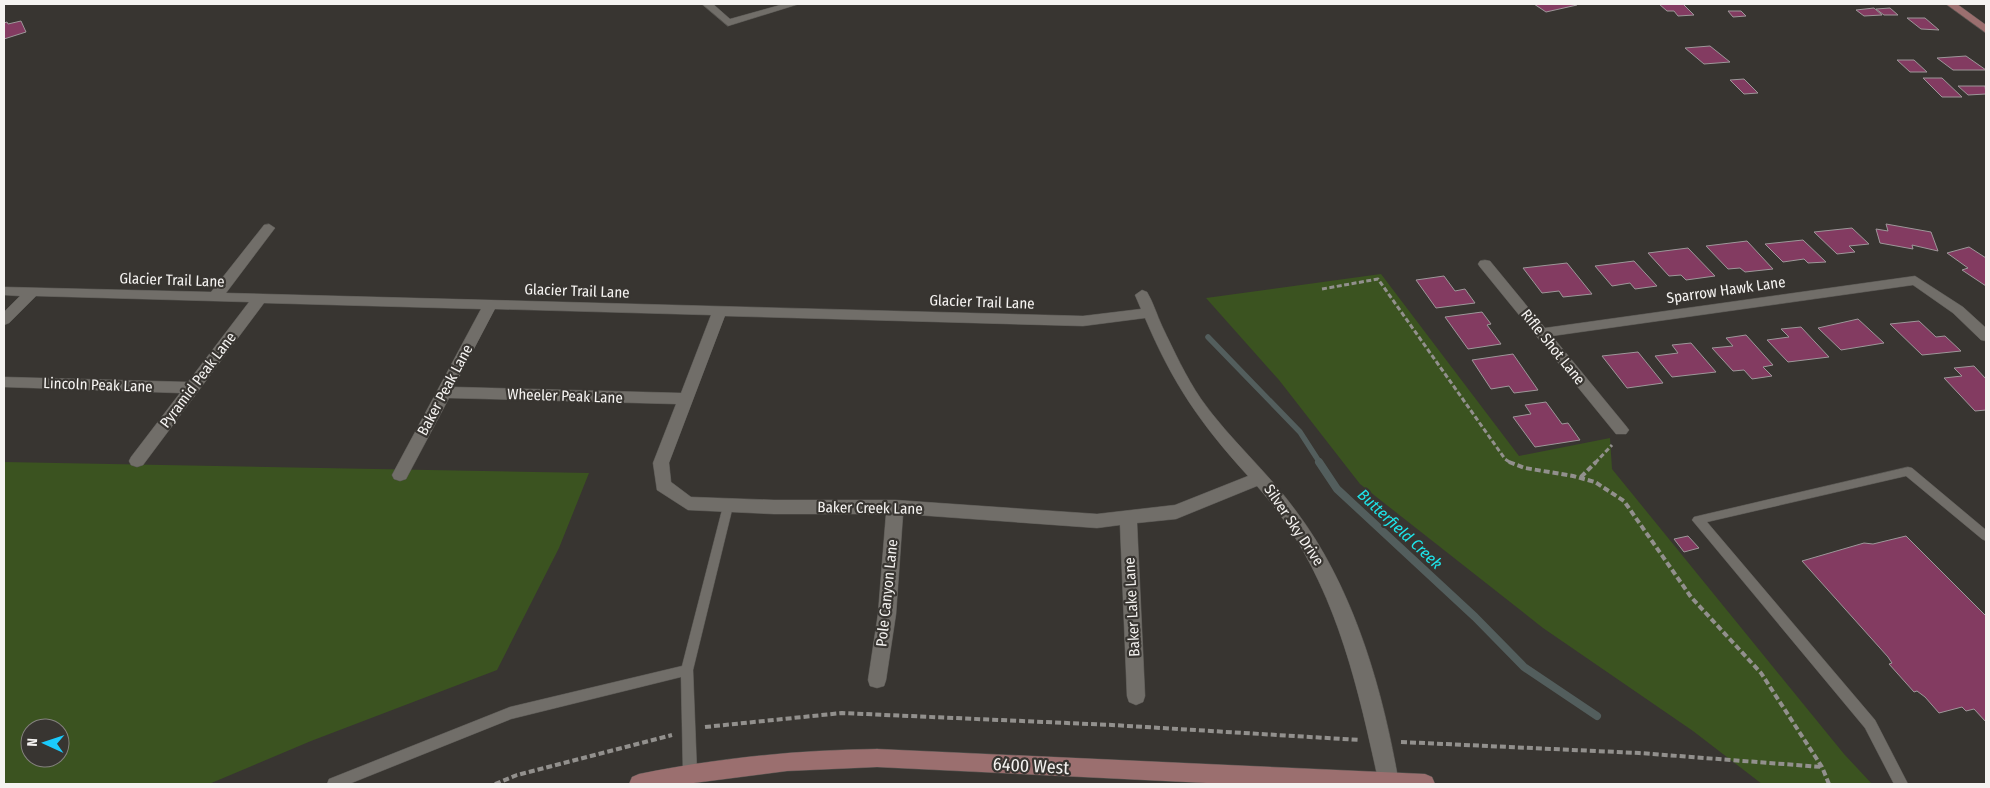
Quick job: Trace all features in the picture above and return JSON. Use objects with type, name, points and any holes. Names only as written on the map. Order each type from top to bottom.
[{"type":"street","points":[[707,4],[728,23],[794,4]]},
{"type":"street","points":[[1951,4],[1986,30]]},
{"type":"street","points":[[215,297],[269,228]]},
{"type":"street","name":"Rifle Shot Lane","points":[[1485,264],[1621,430]]},
{"type":"street","name":"Sparrow Hawk Lane","points":[[1542,333],[1915,280],[1958,310],[1986,336]]},
{"type":"street","name":"Glacier Trail Lane","points":[[4,291],[1083,321],[1150,313]]},
{"type":"street","points":[[4,320],[32,292]]},
{"type":"street","name":"Silver Sky Drive","points":[[1142,296],[1166,352],[1192,397],[1220,434],[1261,477],[1301,531],[1338,599],[1366,674],[1389,783]]},
{"type":"street","name":"Pyramid Peak Lane","points":[[137,461],[260,298]]},
{"type":"street","name":"Baker Peak Lane","points":[[400,475],[490,305]]},
{"type":"street","name":"Baker Creek Lane","points":[[720,311],[661,463],[663,485],[688,503],[728,506],[895,507],[1096,521],[1128,519],[1176,512],[1235,490],[1261,477]]},
{"type":"street","name":"Lincoln Peak Lane","points":[[4,382],[192,388]]},
{"type":"street","name":"Wheeler Peak Lane","points":[[444,392],[685,399]]},
{"type":"street","name":"Pole Canyon Lane","points":[[878,680],[887,614],[895,507]]},
{"type":"street","name":"Baker Lake Lane","points":[[1128,519],[1136,696]]},
{"type":"street","name":"6400 West","points":[[639,784],[690,773],[770,762],[824,758],[877,758],[1425,784]]},
{"type":"lane","points":[[1901,784],[1870,724],[1698,520],[1908,471],[1986,536]]},
{"type":"lane","points":[[690,773],[687,670],[728,506]]},
{"type":"lane","points":[[334,784],[510,713],[687,670]]},
{"type":"path","points":[[1322,289],[1378,279],[1505,459],[1511,464],[1580,477],[1604,485],[1624,501],[1691,596],[1761,674],[1822,767],[1829,784]]},
{"type":"path","points":[[1580,477],[1612,445]]},
{"type":"path","points":[[495,784],[518,775],[719,724],[842,713],[1102,724],[1381,741],[1639,752],[1822,767]]},
{"type":"green space","points":[[1381,274],[1519,456],[1610,438],[1612,469],[1844,754],[1872,784],[1762,784],[1693,731],[1543,628],[1360,484],[1279,380],[1206,298]]},
{"type":"green space","points":[[4,462],[589,473],[559,548],[497,670],[311,741],[209,784],[4,784]]},
{"type":"building","points":[[1534,4],[1576,4],[1577,5],[1546,12]]},
{"type":"building","points":[[1659,4],[1683,4],[1694,15],[1678,16],[1674,11],[1667,11]]},
{"type":"building","points":[[1874,8],[1882,15],[1864,16],[1856,10]]},
{"type":"building","points":[[1890,8],[1898,15],[1884,15],[1876,9]]},
{"type":"building","points":[[1728,11],[1741,11],[1746,16],[1733,17]]},
{"type":"building","points":[[1907,18],[1925,18],[1939,30],[1921,29]]},
{"type":"building","points":[[21,21],[26,32],[4,39],[4,23]]},
{"type":"building","points":[[1710,46],[1730,62],[1704,64],[1685,48]]},
{"type":"building","points":[[1966,56],[1986,70],[1953,70],[1937,58]]},
{"type":"building","points":[[1897,60],[1914,60],[1927,72],[1910,72]]},
{"type":"building","points":[[1923,78],[1942,78],[1962,97],[1942,97]]},
{"type":"building","points":[[1744,79],[1758,93],[1744,94],[1730,80]]},
{"type":"building","points":[[1958,86],[1985,86],[1986,94],[1968,95]]},
{"type":"building","points":[[1886,224],[1931,232],[1938,251],[1912,245],[1913,249],[1880,243],[1876,229],[1888,231]]},
{"type":"building","points":[[1852,228],[1869,244],[1849,246],[1855,252],[1837,254],[1814,232]]},
{"type":"building","points":[[1803,240],[1826,262],[1808,263],[1804,259],[1783,262],[1765,244]]},
{"type":"building","points":[[1747,241],[1773,269],[1745,272],[1740,268],[1728,269],[1706,246]]},
{"type":"building","points":[[1969,247],[1986,258],[1986,286],[1962,270],[1968,268],[1947,253]]},
{"type":"building","points":[[1688,248],[1715,276],[1686,280],[1681,275],[1669,276],[1648,253]]},
{"type":"building","points":[[1634,261],[1657,286],[1635,289],[1630,283],[1612,286],[1595,266]]},
{"type":"building","points":[[1567,263],[1592,294],[1563,297],[1559,291],[1542,293],[1523,268]]},
{"type":"building","points":[[1444,276],[1455,291],[1465,289],[1475,303],[1436,308],[1416,280]]},
{"type":"building","points":[[1482,312],[1491,324],[1487,325],[1501,344],[1468,349],[1445,317]]},
{"type":"building","points":[[1858,319],[1884,343],[1841,350],[1818,328]]},
{"type":"building","points":[[1919,321],[1936,337],[1945,336],[1961,351],[1922,355],[1890,324]]},
{"type":"building","points":[[1801,327],[1829,357],[1788,362],[1767,340],[1789,337],[1781,329]]},
{"type":"building","points":[[1746,335],[1773,365],[1763,367],[1772,376],[1752,379],[1744,370],[1733,371],[1712,348],[1733,346],[1726,338]]},
{"type":"building","points":[[1691,343],[1716,372],[1672,377],[1655,356],[1678,353],[1672,345]]},
{"type":"building","points":[[1638,352],[1663,383],[1627,388],[1602,356]]},
{"type":"building","points":[[1513,354],[1538,390],[1514,393],[1509,386],[1491,389],[1472,360]]},
{"type":"building","points":[[1974,366],[1986,379],[1986,410],[1975,411],[1944,378],[1962,376],[1954,368]]},
{"type":"building","points":[[1546,402],[1562,424],[1568,423],[1580,440],[1535,447],[1513,417],[1531,414],[1525,405]]},
{"type":"building","points":[[1688,536],[1699,548],[1684,552],[1674,539]]},
{"type":"building","points":[[1906,536],[1986,616],[1986,722],[1974,709],[1966,711],[1962,707],[1939,713],[1925,697],[1917,691],[1914,692],[1889,664],[1892,663],[1888,657],[1802,561],[1864,543],[1873,544]]},
{"type":"waterway","name":"Butterfield Creek","points":[[1208,337],[1300,432],[1320,463]]},
{"type":"waterway","name":"Butterfield Creek","points":[[1319,462],[1337,489],[1475,617],[1524,667],[1597,716]]}]
